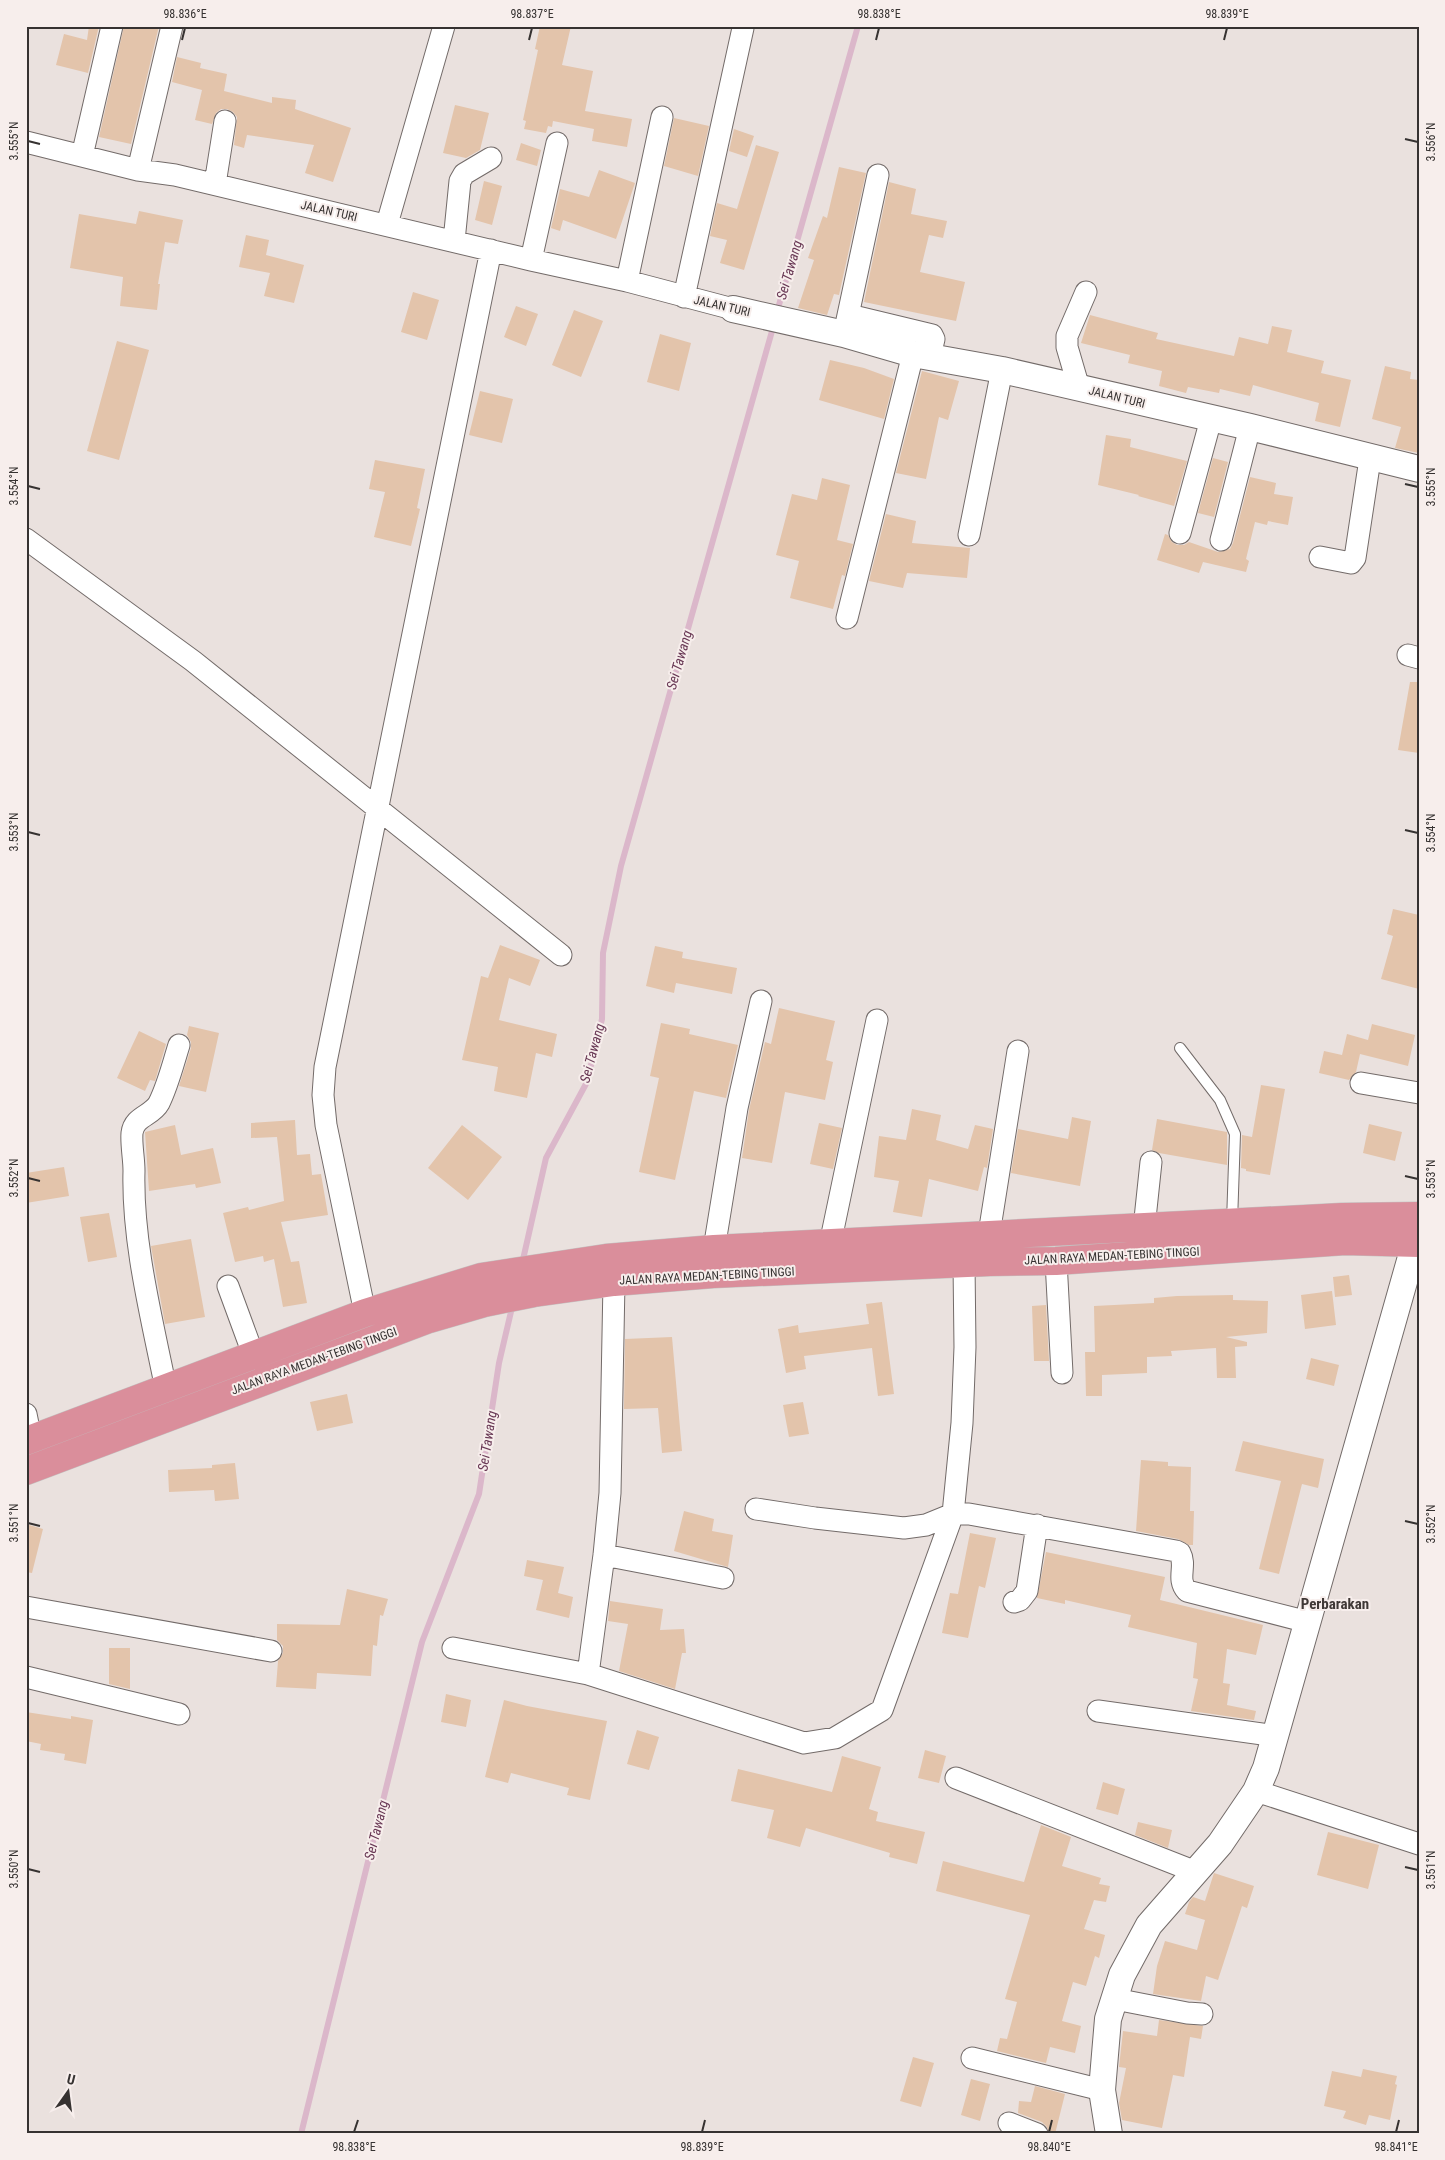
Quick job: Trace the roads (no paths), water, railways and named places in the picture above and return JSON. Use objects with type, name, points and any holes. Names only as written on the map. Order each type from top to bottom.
[{"type":"highway","name":"JALAN RAYA MEDAN-TEBING TINGGI","points":[[28,1431],[166,1389],[253,1354],[365,1313],[531,1281],[606,1258],[714,1249],[989,1234],[1342,1217],[1419,1216]]},
{"type":"highway","points":[[977,1263],[989,1234]]},
{"type":"highway","name":"JALAN RAYA MEDAN-TEBING TINGGI","points":[[531,1281],[614,1282],[713,1274],[1056,1261],[1345,1241],[1417,1243]]},
{"type":"highway","name":"JALAN RAYA MEDAN-TEBING TINGGI","points":[[26,1470],[428,1319],[482,1290]]},
{"type":"street","points":[[82,156],[112,26]]},
{"type":"street","points":[[138,170],[172,26]]},
{"type":"street","points":[[387,224],[444,26]]},
{"type":"street","points":[[684,298],[743,28]]},
{"type":"street","points":[[626,281],[662,117]]},
{"type":"street","points":[[215,184],[226,121]]},
{"type":"street","name":"JALAN TURI","points":[[26,142],[138,170],[175,175],[387,224],[531,260],[626,281],[684,298],[733,309],[785,320],[846,324],[922,355],[1002,370],[1250,428],[1370,459],[1419,469]]},
{"type":"street","points":[[531,260],[557,143]]},
{"type":"street","points":[[454,240],[460,181],[464,174],[491,158]]},
{"type":"street","points":[[846,324],[878,175]]},
{"type":"street","points":[[365,1313],[326,1126],[322,1095],[325,1067],[379,809],[491,250]]},
{"type":"street","points":[[1079,388],[1067,347],[1068,336],[1086,292]]},
{"type":"street","points":[[847,618],[922,355]]},
{"type":"street","points":[[970,535],[1002,370]]},
{"type":"street","points":[[1180,532],[1211,419]]},
{"type":"street","points":[[1221,540],[1250,428]]},
{"type":"street","points":[[1320,557],[1351,563],[1355,558],[1370,459]]},
{"type":"street","points":[[26,539],[193,661],[561,955]]},
{"type":"street","points":[[714,1249],[737,1108],[761,1001]]},
{"type":"street","points":[[830,1244],[877,1020]]},
{"type":"street","points":[[166,1389],[147,1296],[133,1187],[132,1132],[136,1122],[158,1105],[179,1046]]},
{"type":"street","points":[[989,1234],[1018,1051]]},
{"type":"street","points":[[1361,1083],[1419,1093]]},
{"type":"street","points":[[1144,1228],[1151,1162]]},
{"type":"street","points":[[1109,2134],[1102,2090],[1108,2019],[1122,1975],[1149,1925],[1220,1844],[1256,1791],[1266,1768],[1417,1243]]},
{"type":"street","points":[[1056,1261],[1062,1373]]},
{"type":"street","points":[[453,1648],[588,1674],[804,1743],[836,1738],[882,1710],[953,1514],[962,1424],[965,1347],[977,1263]]},
{"type":"street","points":[[588,1674],[604,1555],[610,1493],[614,1282]]},
{"type":"street","points":[[228,1286],[253,1354]]},
{"type":"street","points":[[756,1509],[904,1528],[926,1525],[953,1514],[969,1514],[1180,1552],[1183,1558],[1180,1575],[1182,1586],[1187,1591],[1308,1622]]},
{"type":"street","points":[[1014,1602],[1020,1600],[1027,1591],[1037,1525]]},
{"type":"street","points":[[604,1555],[723,1578]]},
{"type":"street","points":[[26,1607],[271,1651]]},
{"type":"street","points":[[26,1677],[179,1714]]},
{"type":"street","points":[[1098,1711],[1276,1736]]},
{"type":"street","points":[[956,1778],[1196,1872]]},
{"type":"street","points":[[1256,1791],[1419,1844]]},
{"type":"street","points":[[1115,1998],[1187,2014],[1202,2014]]},
{"type":"street","points":[[972,2058],[1102,2090]]},
{"type":"street","points":[[1009,2123],[1037,2134]]},
{"type":"lane","points":[[1180,1048],[1220,1100],[1235,1134],[1232,1223]]},
{"type":"waterway","name":"Sei Tawang","points":[[777,312],[858,26]]},
{"type":"waterway","name":"Sei Tawang","points":[[522,1264],[546,1158],[587,1082],[602,1019],[603,953],[621,866],[774,324]]},
{"type":"waterway","name":"Sei Tawang","points":[[301,2134],[422,1642],[479,1494],[499,1363],[513,1303]]},
{"type":"district","name":"Perbarakan","points":[[1335,1604]]}]
